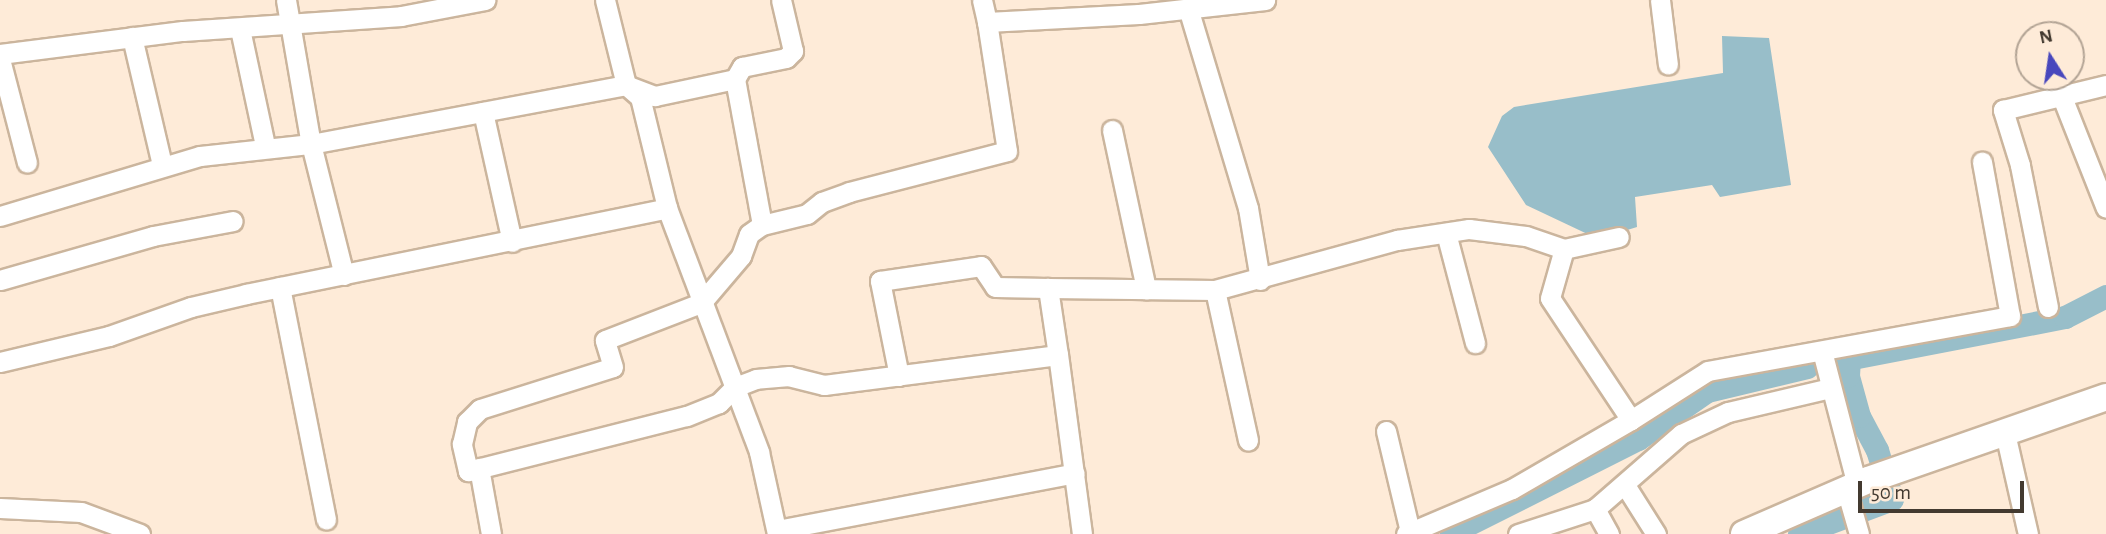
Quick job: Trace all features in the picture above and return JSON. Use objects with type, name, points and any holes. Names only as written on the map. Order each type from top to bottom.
[{"type":"main road","points":[[1744,534],[1915,463],[2106,397]]},
{"type":"street","points":[[286,0],[287,26],[311,144],[344,275]]},
{"type":"street","points":[[27,163],[0,56],[132,37],[401,16],[485,0]]},
{"type":"street","points":[[605,0],[626,85],[640,97],[667,208],[759,452],[777,532],[1075,473]]},
{"type":"street","points":[[762,225],[735,79],[742,67],[786,58],[793,51],[781,0]]},
{"type":"street","points":[[982,0],[1007,151],[849,192],[822,202],[807,214],[762,225],[749,234],[741,256],[701,303],[605,340],[613,367],[480,410],[467,422],[462,444],[468,471],[686,415],[719,403],[735,387],[756,379],[789,376],[824,385],[1058,355]]},
{"type":"street","points":[[987,22],[1085,9],[1188,8],[1265,0]]},
{"type":"street","points":[[1660,0],[1668,65]]},
{"type":"street","points":[[1188,8],[1248,208],[1260,281]]},
{"type":"street","points":[[240,29],[265,146]]},
{"type":"street","points":[[132,37],[162,165]]},
{"type":"street","points":[[0,216],[162,165],[265,146],[311,144],[626,85],[655,96],[735,79]]},
{"type":"street","points":[[2048,307],[2020,165],[2004,110],[2106,85]]},
{"type":"street","points":[[2062,97],[2106,208]]},
{"type":"street","points":[[484,112],[512,242]]},
{"type":"street","points":[[1112,130],[1146,289]]},
{"type":"street","points":[[1386,431],[1415,532],[1512,489],[1631,420],[1708,371],[1822,352],[1905,331],[2010,316],[1982,162]]},
{"type":"street","points":[[0,362],[109,337],[191,307],[667,208]]},
{"type":"street","points":[[0,280],[153,236],[233,221]]},
{"type":"street","points":[[899,376],[880,281],[981,266],[995,287],[1215,290],[1260,281],[1316,260],[1469,229],[1526,236],[1564,249],[1619,237]]},
{"type":"street","points":[[1447,233],[1475,343]]},
{"type":"street","points":[[1564,249],[1550,298],[1631,420]]},
{"type":"street","points":[[280,287],[326,519]]},
{"type":"street","points":[[1048,288],[1082,534]]},
{"type":"street","points":[[1215,290],[1248,440]]},
{"type":"street","points":[[1822,352],[1855,489],[1858,530]]},
{"type":"street","points":[[1518,534],[1595,509],[1681,434],[1728,412],[1830,388]]},
{"type":"street","points":[[2005,432],[2028,534]]},
{"type":"street","points":[[479,468],[491,534]]},
{"type":"street","points":[[1625,485],[1656,534]]},
{"type":"street","points":[[0,508],[81,512],[141,534]]},
{"type":"street","points":[[1595,509],[1609,534]]},
{"type":"water","points":[[1722,36],[1769,38],[1791,185],[1720,197],[1712,185],[1635,197],[1637,227],[1598,239],[1526,205],[1488,147],[1502,116],[1514,107],[1723,73]]},
{"type":"waterway","points":[[1842,360],[2065,317],[2106,296]]},
{"type":"waterway","points":[[1799,534],[1892,499],[1877,450],[1859,416],[1848,376],[1849,358]]},
{"type":"waterway","points":[[1451,533],[1638,439],[1707,391],[1807,367]]}]
